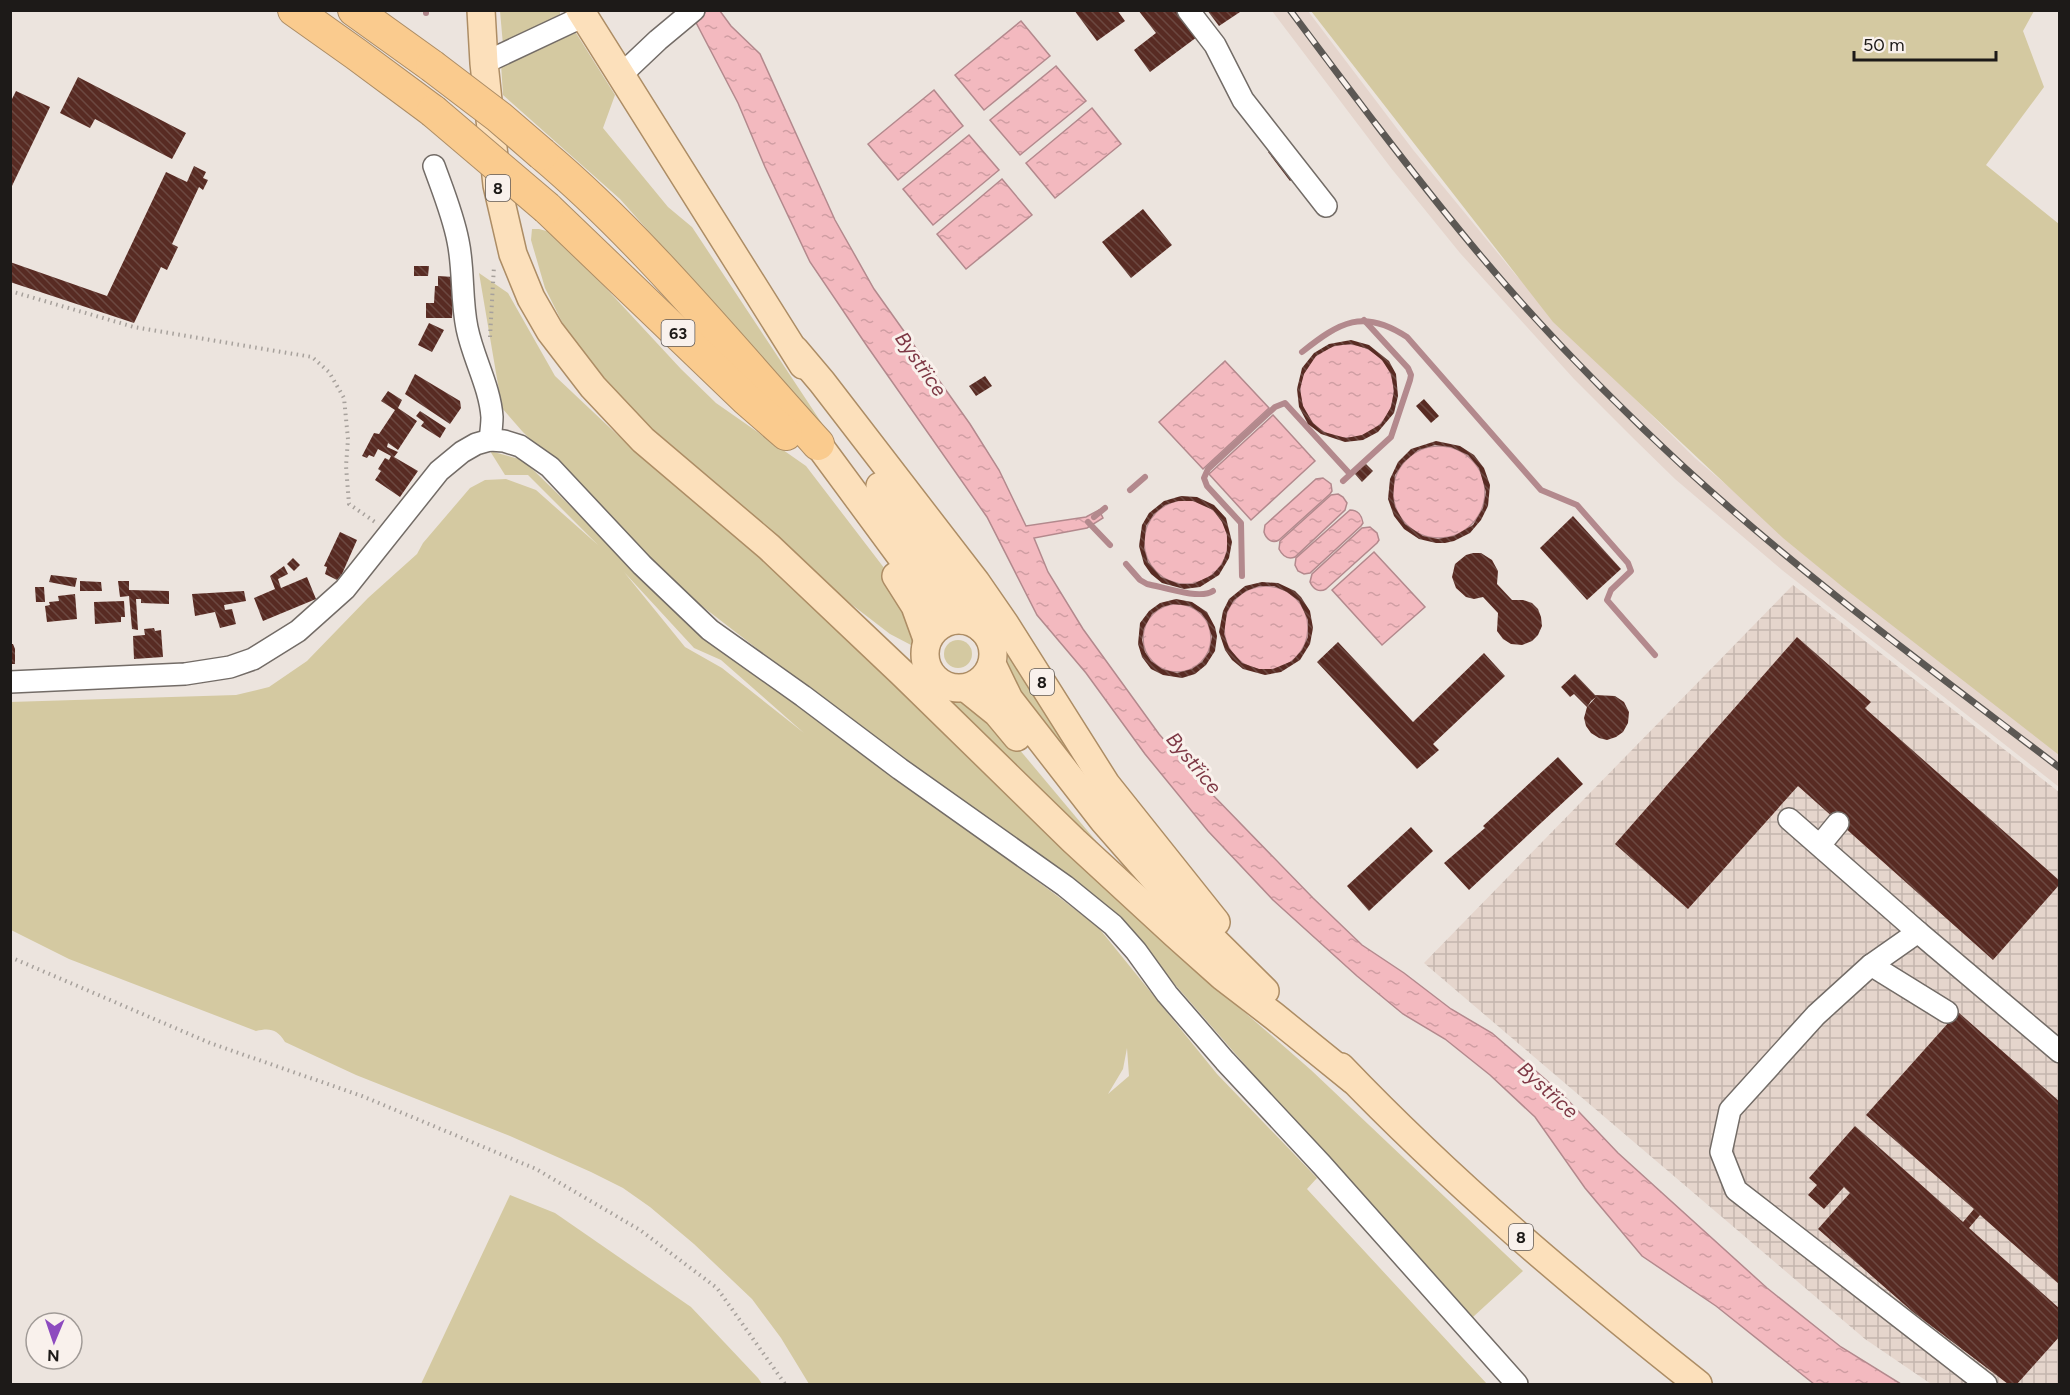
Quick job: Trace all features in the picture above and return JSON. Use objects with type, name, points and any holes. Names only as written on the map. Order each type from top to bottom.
[{"type":"highway","name":"63","points":[[294,10],[433,111],[547,208],[813,450]]},
{"type":"highway","name":"63","points":[[354,10],[499,117],[567,175],[629,235],[813,450]]},
{"type":"main road","name":"8","points":[[481,10],[484,63],[497,185],[513,255],[539,313],[564,351],[624,422],[660,456],[769,547],[1074,841],[1174,934],[1222,976],[1282,1015],[1451,1174],[1562,1274],[1698,1384]]},
{"type":"main road","name":"8","points":[[582,13],[795,350],[822,381],[976,582],[1094,765],[1126,810],[1256,970],[1282,1015]]},
{"type":"main road","points":[[795,350],[836,422],[960,595],[972,625],[991,642],[992,664],[978,684],[966,688],[951,687],[937,681],[928,670],[926,649],[936,628],[945,622],[972,625]]},
{"type":"main road","name":"63","points":[[813,450],[938,603],[972,625]]},
{"type":"main road","name":"63","points":[[813,450],[918,611],[926,649]]},
{"type":"main road","points":[[769,547],[905,652],[926,649]]},
{"type":"main road","points":[[992,664],[1009,699],[1124,845],[1282,1015]]},
{"type":"main road","points":[[966,688],[997,712],[1070,802],[1145,885],[1282,1015]]},
{"type":"street","points":[[1188,10],[1215,45],[1243,100],[1326,206]]},
{"type":"street","points":[[484,63],[582,13]]},
{"type":"street","points":[[621,75],[686,17]]},
{"type":"street","points":[[434,166],[459,243],[462,302],[472,352],[490,406],[492,419],[490,440]]},
{"type":"street","points":[[10,682],[185,674],[230,668],[253,659],[298,631],[345,589],[439,471],[476,444],[490,440],[520,446],[550,467],[642,565],[710,630],[1101,914],[1122,935],[1167,994],[1225,1061],[1322,1165],[1517,1384]]},
{"type":"street","points":[[1789,819],[2060,1052]]},
{"type":"street","points":[[1820,845],[1838,823]]},
{"type":"street","points":[[1918,932],[1871,965],[1816,1015],[1730,1110],[1721,1152],[1736,1190],[1986,1384]]},
{"type":"street","points":[[1871,965],[1947,1012]]},
{"type":"path","points":[[10,291],[134,327],[312,357],[329,372],[344,398],[348,439],[346,466],[348,504],[391,533]]},
{"type":"path","points":[[10,957],[210,1043],[362,1096],[536,1169],[640,1230],[717,1288],[785,1384]]},
{"type":"shaded area","points":[[500,11],[560,11],[560,19],[503,45]]},
{"type":"shaded area","points":[[1272,11],[1308,11],[1414,151],[1515,274],[1695,458],[1800,548],[2059,751],[2059,787],[1782,570],[1675,479],[1633,438],[1574,379],[1460,253],[1391,168]]},
{"type":"shaded area","points":[[1311,11],[2034,11],[2023,31],[2044,87],[1986,165],[2059,224],[2059,755],[1783,538],[1553,322]]},
{"type":"shaded area","points":[[576,33],[615,95],[603,128],[668,207],[692,227],[864,487],[717,308],[620,199],[503,95],[501,64]]},
{"type":"shaded area","points":[[532,229],[550,232],[578,258],[681,369],[716,403],[806,466],[891,577],[915,643],[911,645],[890,634],[851,604],[668,449],[593,368],[566,330],[545,288],[531,240]]},
{"type":"shaded area","points":[[479,273],[508,293],[555,376],[625,442],[841,625],[1219,990],[1311,1070],[1523,1271],[1473,1317],[1364,1201],[1123,925],[875,740],[676,586],[502,408]]},
{"type":"shaded area","points":[[490,451],[523,460],[702,634],[1098,927],[1217,1074],[1317,1178],[1307,1189],[1487,1384],[809,1384],[781,1338],[752,1299],[694,1244],[650,1207],[623,1188],[510,1136],[356,1075],[285,1042],[273,1030],[256,1031],[69,959],[11,930],[10,702],[236,695],[269,687],[307,661],[368,598],[417,554],[423,543],[470,488],[485,480],[506,479],[536,490],[598,545],[528,475],[505,475]],"holes":[[[624,572],[694,648],[721,660],[804,733],[722,668],[685,647]],[[1127,1048],[1129,1076],[1108,1094],[1123,1069]]]},
{"type":"shaded area","points":[[1793,585],[2059,792],[2059,1384],[1931,1384],[1865,1339],[1424,963]]},
{"type":"shaded area","points":[[958,640],[968,644],[972,654],[968,664],[958,668],[948,664],[944,654],[948,644]]},
{"type":"shaded area","points":[[1008,656],[1111,810],[1007,676]]},
{"type":"shaded area","points":[[935,696],[966,703],[993,718],[1096,841],[1087,847]]},
{"type":"shaded area","points":[[510,1195],[555,1213],[691,1307],[762,1384],[421,1384]]},
{"type":"water","name":"Bystřice","points":[[690,11],[720,11],[731,26],[760,54],[835,220],[874,289],[970,424],[999,470],[1026,526],[1086,517],[1099,510],[1103,518],[1087,528],[1034,538],[1048,572],[1083,629],[1159,734],[1208,790],[1362,945],[1451,1009],[1492,1033],[1561,1093],[1618,1153],[1767,1288],[1841,1347],[1901,1384],[1814,1384],[1716,1306],[1642,1256],[1585,1188],[1535,1117],[1490,1075],[1445,1039],[1403,1014],[1357,976],[1273,900],[1208,831],[1145,754],[1086,673],[1037,615],[987,517],[810,262],[765,167],[738,103]]},
{"type":"water","points":[[1021,21],[1050,56],[984,110],[955,75]]},
{"type":"water","points":[[1056,66],[1086,101],[1020,155],[990,120]]},
{"type":"water","points":[[934,90],[963,126],[898,180],[868,144]]},
{"type":"water","points":[[1092,108],[1121,144],[1055,198],[1026,163]]},
{"type":"water","points":[[969,135],[999,170],[933,225],[903,189]]},
{"type":"water","points":[[1002,179],[1032,215],[966,269],[937,234]]},
{"type":"water","points":[[1347,344],[1365,348],[1380,358],[1390,373],[1394,391],[1390,409],[1380,424],[1365,434],[1347,438],[1329,434],[1314,424],[1304,409],[1300,391],[1304,373],[1314,358],[1329,348]]},
{"type":"water","points":[[1225,361],[1269,408],[1203,469],[1159,422]]},
{"type":"water","points":[[1273,415],[1315,461],[1251,520],[1209,474]]},
{"type":"water","points":[[1430,446],[1448,446],[1465,453],[1478,466],[1485,483],[1485,501],[1478,518],[1465,531],[1448,538],[1430,538],[1413,531],[1400,518],[1393,501],[1393,483],[1400,466],[1413,453]]},
{"type":"water","points":[[1323,478],[1331,484],[1330,494],[1279,540],[1268,539],[1264,532],[1265,525],[1316,479]]},
{"type":"water","points":[[1338,494],[1347,503],[1345,510],[1295,557],[1290,558],[1283,555],[1279,549],[1280,541],[1331,495]]},
{"type":"water","points":[[1186,500],[1202,503],[1216,512],[1225,526],[1228,542],[1225,558],[1216,572],[1202,581],[1186,584],[1170,581],[1156,572],[1147,558],[1144,542],[1147,526],[1156,512],[1170,503]]},
{"type":"water","points":[[1350,510],[1361,516],[1363,523],[1361,526],[1310,573],[1304,574],[1298,571],[1295,565],[1296,558]]},
{"type":"water","points":[[1370,527],[1377,533],[1379,540],[1377,543],[1326,589],[1321,591],[1315,588],[1310,582],[1312,574],[1362,528]]},
{"type":"water","points":[[1374,552],[1425,607],[1382,645],[1332,590]]},
{"type":"water","points":[[1266,586],[1282,589],[1296,598],[1305,612],[1308,628],[1305,644],[1296,658],[1282,667],[1266,670],[1250,667],[1236,658],[1227,644],[1224,628],[1227,612],[1236,598],[1250,589]]},
{"type":"water","points":[[1170,604],[1184,604],[1196,609],[1206,619],[1211,638],[1206,657],[1196,667],[1184,672],[1170,672],[1158,667],[1148,657],[1143,645],[1143,631],[1148,619],[1158,609]]},
{"type":"building","points":[[1074,10],[1117,10],[1125,21],[1097,41]]},
{"type":"building","points":[[1138,10],[1178,10],[1197,37],[1150,72],[1134,50],[1156,33]]},
{"type":"building","points":[[1207,10],[1243,10],[1219,26]]},
{"type":"building","points":[[78,77],[186,133],[172,159],[95,119],[90,128],[60,113]]},
{"type":"building","points":[[16,91],[50,107],[10,190],[10,103]]},
{"type":"building","points":[[1278,145],[1299,174],[1290,181],[1268,152]]},
{"type":"building","points":[[194,166],[206,172],[203,178],[208,180],[203,190],[199,187],[172,244],[178,247],[167,270],[161,267],[134,323],[10,282],[10,262],[107,296],[166,172],[187,182]]},
{"type":"building","points":[[1143,209],[1172,245],[1131,278],[1102,242]]},
{"type":"building","points":[[414,266],[429,266],[428,276],[414,276]]},
{"type":"building","points":[[438,276],[454,277],[452,318],[426,318],[426,303],[434,303]]},
{"type":"building","points":[[429,323],[444,330],[432,352],[418,345]]},
{"type":"building","points":[[1351,340],[1369,345],[1389,361],[1396,374],[1398,396],[1394,413],[1378,432],[1363,440],[1345,442],[1321,434],[1308,424],[1299,407],[1297,389],[1302,368],[1314,353],[1329,344]],"holes":[[[1351,344],[1368,349],[1382,360],[1391,374],[1394,391],[1391,407],[1381,424],[1362,435],[1346,438],[1324,432],[1313,423],[1303,406],[1300,389],[1304,374],[1316,356],[1334,346]]]},
{"type":"building","points":[[415,374],[460,401],[461,408],[450,424],[405,394]]},
{"type":"building","points":[[985,376],[992,386],[976,396],[969,386]]},
{"type":"building","points":[[388,391],[402,400],[398,408],[417,421],[398,450],[388,443],[387,447],[398,452],[394,457],[418,471],[400,497],[375,480],[381,471],[378,469],[385,458],[389,460],[391,456],[378,449],[374,457],[362,456],[374,433],[379,434],[395,410],[381,401]]},
{"type":"building","points":[[1424,399],[1439,416],[1431,423],[1416,406]]},
{"type":"building","points":[[420,411],[446,428],[440,438],[421,426],[424,422],[416,416]]},
{"type":"building","points":[[1436,441],[1460,446],[1474,455],[1484,468],[1490,485],[1488,506],[1481,520],[1470,533],[1454,541],[1436,543],[1419,539],[1404,529],[1394,516],[1388,499],[1390,479],[1398,462],[1411,449]],"holes":[[[1435,445],[1451,447],[1468,455],[1479,468],[1486,492],[1483,508],[1473,525],[1454,536],[1438,539],[1423,536],[1405,524],[1395,507],[1393,496],[1395,475],[1403,463],[1418,450]]]},
{"type":"building","points":[[1366,464],[1373,471],[1362,482],[1355,474]]},
{"type":"building","points":[[1181,496],[1197,497],[1214,505],[1226,518],[1232,542],[1229,558],[1219,575],[1200,587],[1184,589],[1162,583],[1144,564],[1139,546],[1142,525],[1149,513],[1164,501]],"holes":[[[1178,501],[1193,501],[1213,510],[1222,522],[1227,535],[1227,551],[1222,564],[1212,575],[1193,584],[1179,584],[1161,577],[1148,562],[1144,548],[1146,526],[1154,514],[1165,505]]]},
{"type":"building","points":[[1573,516],[1621,569],[1587,600],[1540,548]]},
{"type":"building","points":[[340,532],[357,540],[337,580],[325,574],[327,567],[324,566]]},
{"type":"building","points":[[1481,553],[1492,560],[1498,571],[1497,584],[1512,600],[1532,603],[1538,609],[1542,626],[1532,641],[1522,645],[1511,644],[1503,639],[1497,631],[1498,613],[1483,597],[1474,599],[1466,597],[1456,588],[1452,577],[1455,564],[1466,555]]},
{"type":"building","points":[[293,558],[300,565],[294,571],[287,564]]},
{"type":"building","points":[[284,566],[288,574],[278,579],[281,588],[307,577],[316,599],[263,621],[254,598],[275,589],[270,576]]},
{"type":"building","points":[[51,575],[77,578],[75,587],[49,582]]},
{"type":"building","points":[[80,581],[101,582],[102,591],[80,591]]},
{"type":"building","points":[[118,581],[129,581],[129,590],[169,591],[169,604],[141,603],[141,599],[136,599],[138,630],[132,629],[129,596],[120,597]]},
{"type":"building","points":[[1262,582],[1278,583],[1295,591],[1310,611],[1313,628],[1310,644],[1300,660],[1281,672],[1265,675],[1243,669],[1225,650],[1219,632],[1223,611],[1229,599],[1245,586]],"holes":[[[1259,586],[1274,586],[1299,601],[1308,620],[1308,637],[1302,650],[1292,661],[1273,669],[1259,669],[1242,663],[1229,648],[1224,634],[1227,612],[1234,600],[1246,591]]]},
{"type":"building","points":[[35,587],[44,587],[45,602],[36,602]]},
{"type":"building","points":[[244,591],[246,601],[224,605],[225,610],[232,609],[236,624],[220,628],[215,612],[195,616],[192,594]]},
{"type":"building","points":[[75,594],[77,619],[47,622],[45,606],[50,605],[49,602],[59,601],[58,596]]},
{"type":"building","points":[[1176,599],[1192,602],[1207,612],[1215,627],[1217,636],[1215,651],[1206,665],[1195,674],[1182,678],[1163,675],[1151,669],[1142,657],[1138,644],[1140,623],[1149,611],[1160,603]],"holes":[[[1173,604],[1190,606],[1201,613],[1207,621],[1212,637],[1209,652],[1202,662],[1192,669],[1177,673],[1162,669],[1151,661],[1145,652],[1142,640],[1144,628],[1152,614],[1162,607]]]},
{"type":"building","points":[[124,601],[125,617],[121,617],[121,622],[95,624],[94,602]]},
{"type":"building","points":[[154,628],[155,631],[161,630],[163,657],[134,659],[133,636],[145,635],[144,629]]},
{"type":"building","points":[[1797,637],[1871,702],[1865,708],[1867,710],[2060,881],[2060,884],[1993,960],[1798,786],[1688,909],[1615,844]]},
{"type":"building","points":[[1338,642],[1413,722],[1484,653],[1505,676],[1433,744],[1439,750],[1417,769],[1317,662]]},
{"type":"building","points":[[10,644],[13,644],[15,649],[15,664],[10,664]]},
{"type":"building","points":[[1575,674],[1595,695],[1615,696],[1624,702],[1629,712],[1628,723],[1623,732],[1607,740],[1591,733],[1584,718],[1587,707],[1574,694],[1570,697],[1561,687]]},
{"type":"building","points":[[1558,757],[1583,784],[1469,890],[1444,863],[1485,828],[1483,826]]},
{"type":"building","points":[[1411,827],[1433,851],[1369,911],[1347,886]]},
{"type":"building","points":[[1958,1012],[2060,1102],[2060,1285],[1980,1215],[1969,1228],[2060,1309],[2060,1336],[2017,1384],[2008,1384],[1913,1312],[1818,1229],[1850,1193],[1844,1187],[1824,1209],[1808,1195],[1817,1185],[1809,1178],[1855,1126],[1963,1222],[1974,1209],[1866,1115]]},
{"type":"waterway","points":[[1343,481],[1391,437],[1411,375],[1408,368],[1364,320]]},
{"type":"waterway","points":[[1302,352],[1328,333],[1352,322],[1377,323],[1407,337],[1541,490],[1577,505],[1628,563],[1631,571],[1611,590],[1607,600],[1655,655]]},
{"type":"waterway","points":[[1242,576],[1241,523],[1207,486],[1204,478],[1208,469],[1275,407],[1285,403],[1350,474]]},
{"type":"waterway","points":[[1130,490],[1145,477]]},
{"type":"waterway","points":[[1094,517],[1105,508]]},
{"type":"waterway","points":[[1088,522],[1110,545]]},
{"type":"waterway","points":[[1126,564],[1140,580],[1147,584],[1191,594],[1213,591]]},
{"type":"railway","points":[[1290,10],[1401,157],[1495,273],[1547,331],[1629,415],[1730,508],[1822,585],[2060,768]]}]
